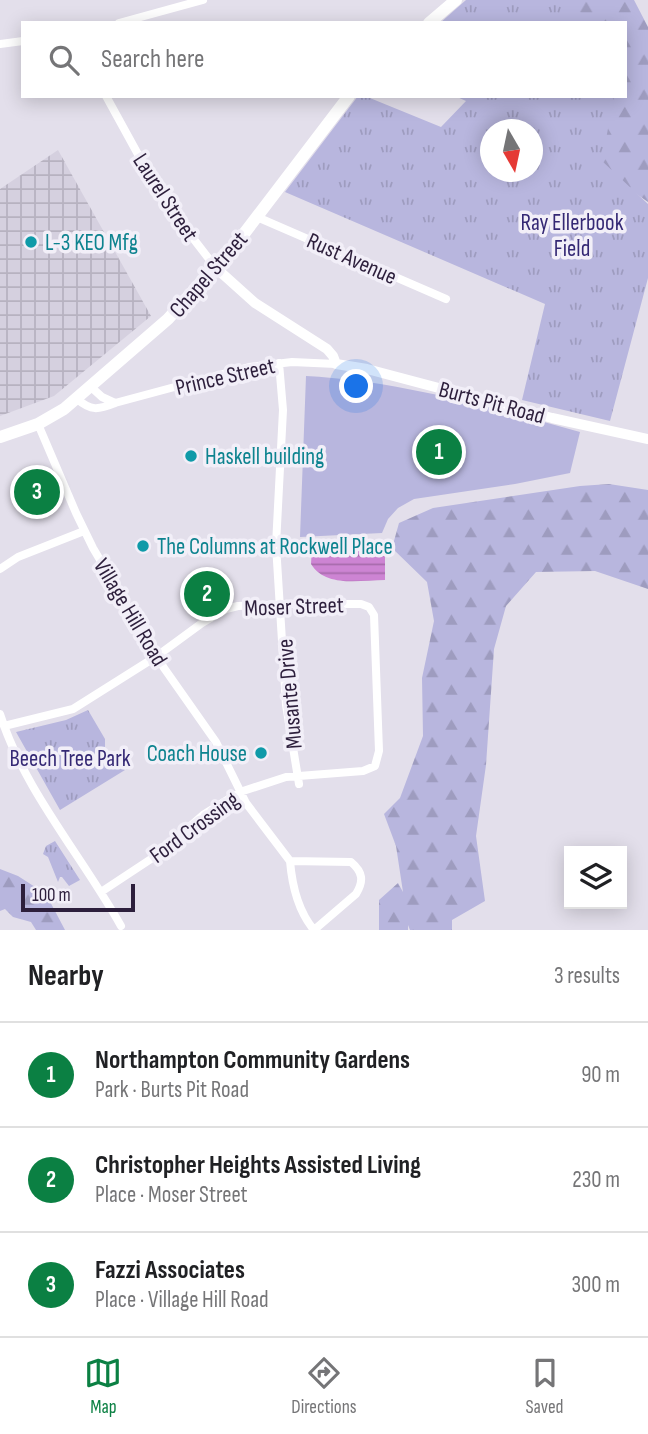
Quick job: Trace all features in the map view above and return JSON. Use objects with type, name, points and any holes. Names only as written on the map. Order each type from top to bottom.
[{"type":"main road","points":[[431,21],[456,0]]},
{"type":"main road","name":"Chapel Street","points":[[38,424],[77,399],[169,319],[216,268],[347,98]]},
{"type":"main road","points":[[0,437],[38,424]]},
{"type":"street","points":[[127,21],[203,0]]},
{"type":"street","points":[[0,44],[21,41]]},
{"type":"street","name":"Laurel Street","points":[[107,98],[150,180],[216,268],[254,303],[327,349],[334,356],[336,364]]},
{"type":"street","name":"Rust Avenue","points":[[257,217],[446,299]]},
{"type":"street","name":"Prince Street","points":[[77,399],[90,409],[99,410],[115,403],[228,372],[279,363],[336,364]]},
{"type":"street","name":"Musante Drive","points":[[279,363],[283,410],[276,545],[286,705],[298,779]]},
{"type":"street","name":"Burts Pit Road","points":[[336,364],[367,369],[552,418],[648,439]]},
{"type":"street","points":[[91,387],[98,395],[115,403]]},
{"type":"street","name":"Village Hill Road","points":[[38,424],[84,531],[157,656],[216,742],[254,817],[290,861]]},
{"type":"street","points":[[0,569],[18,557],[84,531]]},
{"type":"street","name":"Moser Street","points":[[4,726],[73,709],[226,609],[281,604],[361,604],[369,607],[374,615],[379,751],[375,766]]},
{"type":"street","points":[[0,714],[33,783],[121,926]]},
{"type":"street","name":"Ford Crossing","points":[[101,892],[157,855],[203,815],[240,792],[298,779],[363,771],[375,766]]},
{"type":"street","points":[[290,861],[351,862],[359,868],[362,879],[356,894],[314,930],[304,919],[294,888],[290,861]]},
{"type":"shaded area","points":[[58,150],[151,316],[54,396],[0,416],[0,189]]},
{"type":"shaded area","points":[[371,546],[385,556],[385,580],[334,580],[317,572],[311,564],[312,547]]},
{"type":"green space","points":[[466,0],[553,0],[586,15],[589,21],[442,21]]},
{"type":"green space","points":[[530,0],[634,0],[648,27],[648,202],[596,166],[544,98],[627,98],[627,21],[449,21]]},
{"type":"green space","name":"Ray Ellerbook Field","points":[[356,98],[370,98],[441,127],[466,101],[459,98],[614,98],[602,161],[648,204],[648,278],[610,421],[522,400],[545,304],[285,192]]},
{"type":"green space","points":[[306,376],[410,389],[580,432],[570,473],[414,499],[398,508],[388,519],[382,533],[300,537]]},
{"type":"green space","points":[[609,484],[648,490],[648,589],[595,571],[536,572],[506,606],[494,649],[486,765],[476,836],[485,901],[452,920],[452,930],[410,930],[408,925],[408,930],[379,930],[379,900],[398,883],[403,892],[396,846],[384,814],[400,798],[423,736],[422,678],[434,621],[427,582],[392,548],[399,523],[433,508]]},
{"type":"green space","name":"Beech Tree Park","points":[[88,710],[105,739],[105,751],[109,760],[125,770],[60,810],[16,732],[66,720]]},
{"type":"green space","points":[[55,841],[80,880],[69,886],[62,877],[58,882],[48,857],[43,854],[46,846]]},
{"type":"green space","points":[[0,869],[18,876],[46,894],[65,930],[36,930],[31,922],[13,917],[5,909],[0,911]]},
{"type":"place","name":"L-3 KEO Mfg","points":[[31,242]]},
{"type":"place","name":"Northampton Community Gardens","points":[[439,452]]},
{"type":"place","name":"Haskell building","points":[[191,456]]},
{"type":"place","name":"Fazzi Associates","points":[[37,492]]},
{"type":"place","name":"The Columns at Rockwell Place","points":[[143,546]]},
{"type":"place","name":"Christopher Heights Assisted Living","points":[[207,594]]},
{"type":"place","name":"Coach House","points":[[261,753]]}]
